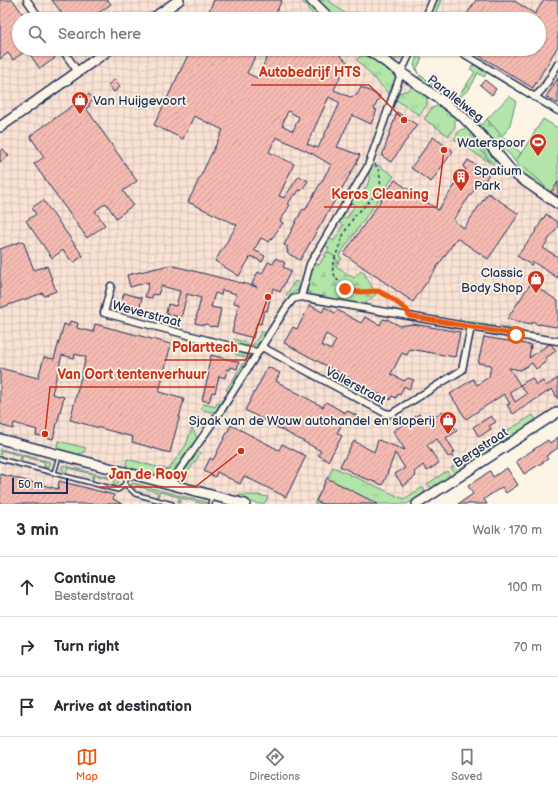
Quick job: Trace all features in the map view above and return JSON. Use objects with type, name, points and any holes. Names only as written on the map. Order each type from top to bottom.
[{"type":"street","points":[[27,0],[35,12]]},
{"type":"street","points":[[162,12],[179,0]]},
{"type":"street","points":[[311,0],[323,12]]},
{"type":"street","points":[[428,12],[433,0]]},
{"type":"street","points":[[67,56],[78,72]]},
{"type":"street","points":[[0,127],[100,56]]},
{"type":"street","name":"Parallelweg","points":[[377,56],[463,117],[491,146],[513,173],[558,204]]},
{"type":"street","points":[[300,297],[310,264],[366,170],[409,56]]},
{"type":"street","points":[[467,56],[558,111]]},
{"type":"street","points":[[534,97],[539,94],[558,64]]},
{"type":"street","name":"Weverstraat","points":[[111,286],[104,313],[238,348],[260,349]]},
{"type":"street","points":[[170,484],[220,412],[293,299],[300,297],[558,341]]},
{"type":"street","name":"Vollerstraat","points":[[260,349],[385,413],[391,414],[462,370],[471,327]]},
{"type":"street","name":"Bergstraat","points":[[417,504],[558,412]]},
{"type":"street","points":[[0,439],[128,472],[170,484],[211,499],[245,504]]},
{"type":"lane","points":[[54,473],[59,454]]},
{"type":"lane","points":[[0,459],[118,490],[123,488],[128,472]]},
{"type":"lane","points":[[125,484],[136,494],[172,504]]},
{"type":"path","points":[[370,161],[376,165],[379,172],[381,187],[354,217],[344,233],[332,266],[335,277],[345,289],[357,292],[378,291],[388,296],[407,310],[409,316]]},
{"type":"shaded area","points":[[0,0],[558,0],[558,108],[469,56],[546,56],[546,12],[12,12],[12,56],[414,56],[403,77],[499,167],[558,209],[558,409],[415,504],[0,504]]},
{"type":"green space","points":[[301,0],[304,0],[316,12],[311,12]]},
{"type":"green space","points":[[318,0],[328,0],[343,12],[330,12]]},
{"type":"green space","points":[[437,0],[441,0],[436,12],[431,12]]},
{"type":"green space","points":[[368,56],[396,75],[395,85],[391,96],[357,60],[359,57]]},
{"type":"green space","points":[[386,56],[403,56],[396,59]]},
{"type":"green space","points":[[417,56],[422,59],[417,68],[418,74],[414,65]]},
{"type":"green space","points":[[473,65],[480,67],[479,69],[487,72],[484,77],[478,73],[470,88],[456,101],[482,125],[487,119],[502,136],[521,153],[517,161],[538,179],[548,190],[547,191],[524,175],[511,156],[470,117],[446,97],[448,94],[456,100],[475,72],[470,69]]},
{"type":"green space","points":[[420,75],[447,94],[445,96],[418,78]]},
{"type":"green space","points":[[412,86],[427,96],[427,105],[419,115],[396,100],[399,93],[409,90]]},
{"type":"green space","points":[[509,96],[516,101],[509,128],[502,136],[487,119]]},
{"type":"green space","points":[[440,105],[455,117],[455,127],[449,136],[424,119],[432,108]]},
{"type":"green space","name":"Waterspoor","points":[[543,119],[558,128],[558,197],[516,161]]},
{"type":"green space","points":[[467,128],[475,136],[478,146],[490,163],[454,139],[460,130]]},
{"type":"green space","points":[[481,140],[496,162],[494,164],[490,161],[480,145],[479,142]]},
{"type":"green space","points":[[372,165],[377,167],[378,165],[394,176],[339,256],[342,258],[338,263],[334,256],[327,252],[329,248],[325,246],[329,238],[334,241],[343,225],[339,222],[342,216],[347,218],[355,205],[350,202],[354,196],[359,199],[371,178],[368,176]]},
{"type":"green space","points":[[327,252],[334,256],[338,263],[336,266],[354,278],[361,271],[364,273],[376,294],[363,305],[310,295],[311,293],[308,292],[305,287],[314,262],[319,265]]},
{"type":"green space","points":[[295,281],[301,284],[298,290],[288,296],[286,295]]},
{"type":"green space","points":[[459,319],[495,326],[493,328],[461,322]]},
{"type":"green space","points":[[500,326],[523,331],[523,333],[500,330]]},
{"type":"green space","points":[[262,331],[266,334],[259,343],[255,345],[248,347],[233,343],[233,339],[253,345]]},
{"type":"green space","points":[[204,342],[225,348],[226,352],[200,345]]},
{"type":"green space","points":[[236,351],[247,354],[249,360],[229,392],[226,390],[247,358],[235,354]]},
{"type":"green space","points":[[220,399],[223,401],[216,411],[211,412],[201,409],[203,404],[215,407]]},
{"type":"green space","points":[[533,415],[536,420],[507,439],[504,438],[502,434]]},
{"type":"green space","points":[[192,428],[197,438],[172,473],[166,477],[128,469],[126,465],[127,459],[168,470],[186,445]]},
{"type":"green space","points":[[497,438],[500,444],[476,459],[470,456]]},
{"type":"green space","points":[[58,441],[86,448],[84,452],[77,455],[59,451],[57,446]]},
{"type":"green space","points":[[0,449],[50,462],[48,467],[44,467],[45,462],[23,456],[20,461],[21,456],[2,450],[0,455]]},
{"type":"green space","points":[[196,451],[201,453],[187,473],[182,470],[184,468],[186,469],[196,455]]},
{"type":"green space","points":[[462,461],[462,468],[455,473],[451,468]]},
{"type":"green space","points":[[63,465],[119,480],[117,485],[113,485],[114,480],[94,475],[92,480],[92,474],[68,468],[66,473],[62,470]]},
{"type":"green space","points":[[333,467],[404,499],[423,487],[425,493],[407,504],[314,504]]},
{"type":"green space","points":[[447,471],[450,476],[432,488],[427,484]]},
{"type":"green space","points":[[181,472],[186,475],[183,480],[184,482],[210,490],[183,483],[180,478]]},
{"type":"green space","points":[[132,483],[208,503],[200,504],[181,498],[180,503],[178,503],[179,497],[160,492],[157,497],[158,492],[136,486],[134,491],[131,487]]},
{"type":"green space","points":[[239,495],[258,495],[268,497],[264,504],[258,504],[240,498]]},
{"type":"building","points":[[0,0],[13,0],[21,12],[12,12],[12,56],[19,56],[13,60],[8,53],[0,59]]},
{"type":"building","points":[[52,0],[108,0],[111,4],[100,12],[61,12]]},
{"type":"building","points":[[214,0],[282,0],[276,12],[208,12]]},
{"type":"building","points":[[476,0],[513,0],[532,12],[468,12]]},
{"type":"building","points":[[544,0],[558,0],[558,46],[533,88],[480,56],[546,56],[546,12],[536,12]]},
{"type":"building","points":[[31,56],[53,56],[55,58],[40,69]]},
{"type":"building","points":[[188,56],[256,56],[247,73],[257,78],[268,56],[341,56],[347,62],[334,90],[350,97],[357,95],[361,87],[380,96],[374,109],[377,110],[371,124],[352,115],[337,147],[360,155],[300,260],[287,253],[288,250],[286,249],[288,247],[284,245],[300,214],[303,209],[305,210],[331,165],[313,154],[276,137],[269,152],[294,164],[279,196],[284,198],[299,176],[308,181],[301,191],[299,190],[296,195],[294,194],[288,204],[290,205],[280,221],[283,223],[269,242],[261,238],[254,250],[265,256],[262,262],[251,256],[239,276],[215,261],[237,225],[188,202],[223,130],[194,116],[183,139],[154,125]],"holes":[[[329,97],[340,103],[318,148],[307,144]],[[288,111],[299,117],[293,131],[282,125]]]},
{"type":"building","points":[[558,78],[558,104],[546,97]]},
{"type":"building","points":[[115,79],[120,87],[114,92],[108,85]]},
{"type":"building","points":[[485,80],[496,89],[492,95],[480,85]]},
{"type":"building","points":[[89,94],[94,100],[89,104],[90,106],[86,108],[137,181],[123,191],[133,205],[116,218],[106,203],[95,211],[105,225],[87,238],[34,164],[44,157],[30,136]]},
{"type":"building","points":[[397,112],[417,125],[391,162],[382,156]]},
{"type":"building","points":[[433,137],[453,151],[431,182],[411,168]]},
{"type":"building","points":[[3,149],[9,156],[0,162],[0,151]]},
{"type":"building","points":[[468,160],[489,174],[484,182],[481,180],[453,220],[464,228],[488,193],[519,214],[488,259],[457,238],[413,302],[344,254],[395,180],[438,210],[466,169],[463,167]]},
{"type":"building","points":[[558,182],[558,197],[551,192]]},
{"type":"building","points":[[43,200],[83,256],[73,263],[63,250],[52,258],[26,221],[36,214],[32,208]]},
{"type":"building","points":[[546,214],[558,223],[558,226],[543,248],[558,257],[558,278],[533,262],[531,265],[517,256],[534,234]]},
{"type":"building","points":[[23,241],[34,270],[47,266],[56,291],[44,296],[43,293],[0,308],[0,249]]},
{"type":"building","points":[[276,258],[285,263],[283,267],[291,271],[280,292],[273,288],[267,311],[264,311],[261,324],[257,323],[253,338],[232,332],[239,304],[234,303],[236,294],[222,290],[221,295],[215,293],[211,307],[221,309],[217,327],[210,327],[207,324],[203,325],[195,323],[201,298],[187,294],[181,319],[175,318],[176,316],[166,313],[168,304],[176,306],[180,291],[161,286],[158,295],[153,294],[152,298],[145,297],[149,282],[130,287],[127,275],[170,265],[257,287],[252,284],[258,272],[262,274],[268,262],[273,264]]},
{"type":"building","points":[[531,283],[558,301],[558,324],[556,327],[538,325],[533,321],[531,324],[507,319]]},
{"type":"building","points":[[124,293],[142,298],[140,307],[121,303]]},
{"type":"building","points":[[310,305],[322,312],[325,307],[335,313],[337,310],[361,323],[365,317],[380,325],[383,319],[387,319],[400,326],[413,324],[460,332],[455,357],[410,349],[407,355],[402,353],[391,374],[404,381],[408,378],[414,380],[409,389],[404,386],[400,395],[398,394],[396,398],[392,396],[390,400],[284,343],[293,327],[297,329]],"holes":[[[326,334],[336,340],[331,350],[321,345]]]},
{"type":"building","points":[[70,321],[78,323],[77,328],[93,332],[95,324],[171,344],[159,392],[184,399],[170,453],[132,442],[133,437],[70,420],[86,357],[75,354],[74,358],[62,355],[52,394],[64,397],[53,439],[36,435],[37,430],[14,423],[13,429],[0,425],[0,368],[38,378],[44,357],[54,359],[64,324],[69,326]]},
{"type":"building","points":[[484,337],[531,345],[529,358],[549,344],[552,345],[556,351],[545,358],[547,361],[536,369],[532,363],[520,370],[509,368],[520,385],[532,378],[536,385],[543,381],[546,386],[558,378],[558,399],[552,389],[513,414],[507,405],[510,404],[504,394],[466,419],[450,394],[473,379],[477,385],[489,377],[491,365],[478,363]],"holes":[[[520,385],[527,394],[515,402],[510,392]]]},
{"type":"building","points":[[211,355],[239,362],[237,369],[231,367],[230,370],[227,369],[225,378],[219,376],[215,393],[212,392],[209,402],[202,400],[209,373],[207,373]]},
{"type":"building","points":[[268,367],[280,373],[276,381],[323,407],[326,402],[345,413],[346,410],[357,416],[352,424],[344,420],[337,433],[342,436],[328,461],[318,455],[321,451],[245,410]]},
{"type":"building","points":[[443,411],[457,431],[446,438],[455,452],[453,453],[453,457],[448,457],[437,439],[427,445],[439,463],[427,471],[423,465],[414,472],[416,476],[403,486],[395,474],[405,468],[395,453],[383,485],[361,477],[340,466],[354,441],[374,452],[378,440],[405,450],[393,431],[419,414],[425,423]]},
{"type":"building","points":[[491,416],[496,422],[489,426],[491,429],[479,437],[473,427]]},
{"type":"building","points":[[231,425],[279,450],[282,444],[306,456],[286,497],[244,476],[240,484],[217,472],[215,477],[204,471],[210,458],[213,460]]},
{"type":"building","points":[[558,437],[558,448],[546,456],[548,459],[524,474],[516,461],[548,440],[550,443]]},
{"type":"building","points":[[507,468],[518,485],[506,493],[502,487],[484,499],[487,504],[458,504],[473,494],[468,486],[490,471],[493,477]]},
{"type":"building","points":[[0,474],[58,489],[59,481],[114,495],[113,499],[122,504],[0,504]]},
{"type":"building","points":[[327,478],[378,504],[323,504],[316,501]]},
{"type":"place","name":"Van Huijgevoort","points":[[80,115]]},
{"type":"place","name":"Autobedrijf HTS","points":[[404,120]]},
{"type":"place","name":"Keros Cleaning","points":[[444,150]]},
{"type":"place","name":"Waterspoor","points":[[538,157]]},
{"type":"place","name":"Spatium Park","points":[[461,192]]},
{"type":"place","name":"Classic Body Shop","points":[[536,294]]},
{"type":"place","name":"Polarttech","points":[[268,297]]},
{"type":"place","name":"Van Oort tentenverhuur","points":[[45,434]]},
{"type":"place","name":"Sjaak van de Wouw autohandel en sloperij","points":[[448,435]]},
{"type":"place","name":"Jan de Rooy","points":[[241,451]]},
{"type":"route","points":[[345,289],[357,292],[369,290],[378,291],[388,296],[407,310],[409,316],[516,335]]}]
